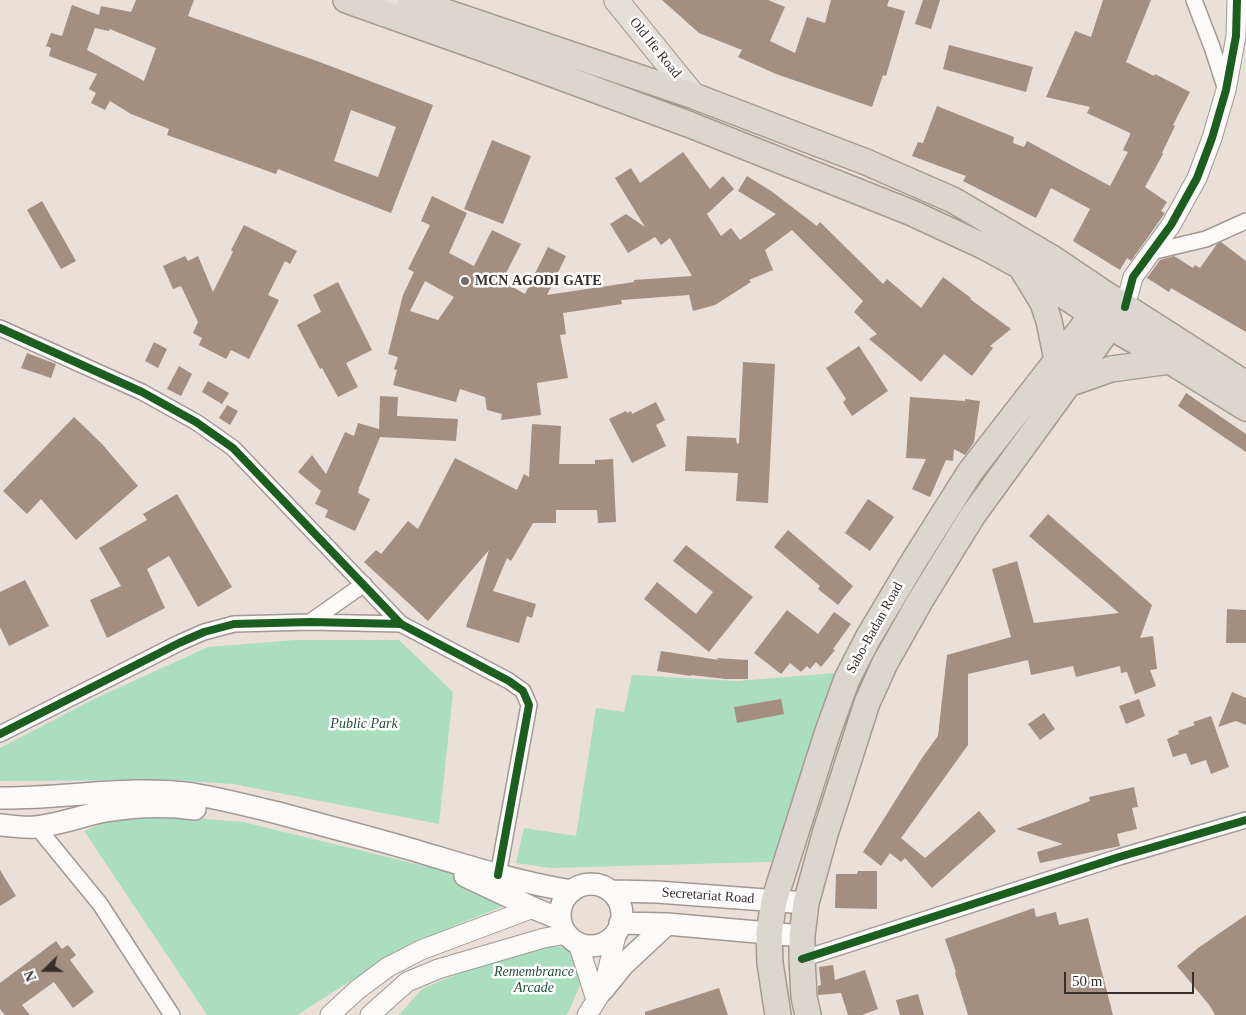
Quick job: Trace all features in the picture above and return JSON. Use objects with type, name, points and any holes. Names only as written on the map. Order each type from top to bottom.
[{"type":"highway","points":[[410,0],[694,96],[866,162],[953,200],[1052,258],[1109,311],[1170,361],[1246,408]]},
{"type":"highway","points":[[354,1],[390,7],[511,58],[698,127],[912,213],[983,246],[1246,384]]},
{"type":"highway","points":[[1020,266],[1046,312],[1058,360]]},
{"type":"highway","name":"Sabo-Badan Road","points":[[778,1015],[773,996],[770,963],[769,933],[774,900],[827,734],[847,679],[912,564],[970,472],[1054,390],[1058,360],[1109,311]]},
{"type":"highway","name":"Sabo-Badan Road","points":[[808,1015],[804,997],[802,947],[806,903],[825,834],[867,703],[885,663],[920,601],[973,515],[1054,390],[1109,311]]},
{"type":"highway","points":[[1054,390],[1111,369],[1170,361]]},
{"type":"main road","name":"Old Ife Road","points":[[616,0],[694,96]]},
{"type":"main road","points":[[0,798],[166,791],[193,794],[226,800],[367,836],[498,875],[572,891]]},
{"type":"main road","points":[[0,825],[23,828],[37,827],[107,811],[150,806],[173,806],[218,812],[354,845],[462,875],[533,908],[587,946],[604,943],[612,938],[619,927],[622,914],[620,906],[611,891],[604,887],[587,884],[572,891],[564,899],[561,909],[569,932]]},
{"type":"main road","name":"Secretariat Road","points":[[611,891],[657,892],[806,903]]},
{"type":"main road","points":[[619,927],[667,924],[769,933],[802,947]]},
{"type":"main road","points":[[595,1002],[623,965],[667,924]]},
{"type":"street","points":[[1194,0],[1226,90]]},
{"type":"street","points":[[1109,311],[1171,225],[1197,178],[1212,138],[1226,90],[1236,36],[1237,0]]},
{"type":"street","points":[[1151,252],[1206,239],[1246,221]]},
{"type":"street","points":[[0,328],[142,392],[203,427],[233,448],[401,624],[509,681],[524,691],[529,704],[498,875]]},
{"type":"street","points":[[310,622],[364,584]]},
{"type":"street","points":[[0,734],[204,632],[234,624],[310,622],[401,624]]},
{"type":"street","points":[[802,947],[1246,820]]},
{"type":"street","points":[[37,827],[100,904],[172,1015]]},
{"type":"street","points":[[330,1015],[357,990],[388,967],[421,950],[533,908]]},
{"type":"street","points":[[595,1002],[619,927]]},
{"type":"street","points":[[370,1015],[407,982],[438,968],[569,932],[595,1002]]},
{"type":"green space","name":"Public Park","points":[[296,640],[399,640],[453,692],[439,824],[233,784],[171,780],[0,781],[0,748],[94,699],[208,647]]},
{"type":"green space","points":[[860,671],[799,861],[551,868],[516,863],[524,828],[576,836],[596,708],[624,712],[632,675],[737,681]]},
{"type":"green space","points":[[128,813],[243,822],[457,874],[506,905],[456,925],[385,959],[297,1015],[207,1015],[84,831]]},
{"type":"green space","name":"Remembrance Arcade","points":[[529,944],[573,948],[582,980],[566,1015],[399,1015],[422,989]]},
{"type":"building","points":[[136,0],[194,0],[188,16],[317,61],[433,105],[391,213],[278,169],[276,174],[167,135],[169,129],[131,114],[110,101],[105,110],[91,103],[96,93],[89,89],[97,74],[49,56],[51,48],[46,46],[51,33],[62,36],[72,5],[99,15],[101,6],[131,12]],"holes":[[[95,28],[109,31],[110,29],[156,48],[144,81],[87,50]],[[351,110],[396,127],[378,177],[334,161]]]},
{"type":"building","points":[[662,0],[768,0],[785,7],[770,41],[795,53],[807,17],[825,23],[831,0],[889,0],[887,6],[905,11],[886,76],[883,75],[872,107],[776,74],[738,57],[742,50],[699,33]]},
{"type":"building","points":[[923,0],[940,0],[931,29],[915,24]]},
{"type":"building","points":[[1103,0],[1151,0],[1126,62],[1190,92],[1173,125],[1175,126],[1163,154],[1145,187],[1167,202],[1161,211],[1165,213],[1131,261],[1127,258],[1120,270],[1073,241],[1090,209],[1051,188],[1036,218],[963,181],[966,176],[912,156],[918,142],[923,143],[937,106],[1014,137],[1013,143],[1024,147],[1027,141],[1110,186],[1128,152],[1123,150],[1130,133],[1087,113],[1090,107],[1046,97],[1075,31],[1091,37]]},
{"type":"building","points":[[949,45],[1033,67],[1026,92],[943,69]]},
{"type":"building","points":[[492,140],[531,156],[503,224],[464,209]]},
{"type":"building","points":[[683,152],[710,189],[723,176],[734,189],[707,214],[721,236],[731,228],[740,240],[776,214],[738,191],[747,176],[771,191],[817,226],[820,222],[883,284],[887,279],[921,308],[943,277],[1011,329],[990,346],[993,348],[972,376],[944,354],[921,382],[869,339],[877,334],[854,312],[863,301],[792,230],[765,250],[773,270],[749,280],[751,282],[715,305],[693,311],[689,295],[621,300],[622,304],[563,313],[566,334],[560,335],[568,378],[537,383],[541,415],[501,420],[502,414],[487,410],[485,397],[460,389],[456,402],[393,385],[397,370],[394,369],[398,357],[388,354],[403,295],[414,272],[408,269],[430,225],[421,221],[432,196],[467,213],[449,253],[474,266],[492,230],[521,244],[502,281],[525,294],[548,247],[566,256],[547,295],[634,282],[634,280],[692,276],[670,238],[661,245],[655,237],[628,253],[610,224],[626,214],[645,227],[615,178],[631,168],[640,183]],"holes":[[[425,281],[454,297],[438,320],[410,311]]]},
{"type":"building","points":[[42,201],[76,261],[61,269],[27,210]]},
{"type":"building","points":[[244,225],[297,251],[290,264],[285,261],[268,295],[279,300],[249,359],[231,350],[226,359],[199,345],[202,338],[193,333],[198,322],[181,286],[173,289],[163,266],[185,256],[188,261],[198,256],[213,292]]},
{"type":"building","points":[[1221,242],[1246,261],[1246,332],[1171,288],[1169,292],[1147,278],[1160,260],[1174,256],[1193,268],[1195,265],[1200,268],[1217,244]]},
{"type":"building","points":[[338,282],[372,350],[346,363],[358,387],[338,397],[322,368],[320,369],[297,325],[321,312],[313,295]]},
{"type":"building","points":[[154,342],[167,349],[158,368],[145,361]]},
{"type":"building","points":[[859,346],[888,391],[852,416],[843,402],[846,399],[826,368]]},
{"type":"building","points":[[27,353],[56,364],[51,378],[21,368]]},
{"type":"building","points":[[743,362],[775,364],[768,503],[736,501],[738,473],[685,471],[687,436],[736,438],[737,444],[739,443]]},
{"type":"building","points":[[179,366],[192,374],[181,396],[167,389]]},
{"type":"building","points":[[208,381],[229,393],[222,404],[202,392]]},
{"type":"building","points":[[1186,393],[1246,434],[1246,452],[1178,406]]},
{"type":"building","points":[[380,396],[398,397],[397,416],[458,419],[456,441],[380,437],[359,488],[358,493],[370,499],[355,531],[325,517],[328,510],[315,504],[321,491],[298,472],[312,455],[326,474],[345,432],[354,436],[358,423],[379,429]]},
{"type":"building","points":[[910,397],[980,401],[974,442],[965,455],[954,449],[953,461],[946,460],[930,497],[912,489],[926,459],[906,458]]},
{"type":"building","points":[[656,402],[665,420],[656,425],[666,446],[632,463],[609,419],[626,411],[627,413],[631,411],[632,414]]},
{"type":"building","points":[[227,405],[238,411],[230,425],[219,418]]},
{"type":"building","points":[[74,417],[102,444],[138,486],[76,540],[41,499],[27,514],[3,491]]},
{"type":"building","points":[[532,424],[561,426],[559,464],[595,464],[595,460],[613,459],[616,522],[598,523],[597,510],[556,510],[556,523],[533,523],[511,561],[507,558],[493,591],[536,604],[532,618],[527,616],[519,643],[466,627],[489,550],[428,621],[364,562],[376,550],[381,554],[408,521],[418,529],[455,458],[517,490],[524,474],[529,477]]},
{"type":"building","points":[[177,494],[232,587],[198,607],[169,556],[147,569],[165,608],[107,638],[90,600],[121,586],[99,548],[147,520],[143,514]]},
{"type":"building","points":[[868,499],[894,517],[870,551],[845,533]]},
{"type":"building","points":[[1048,514],[1152,605],[1140,638],[1153,636],[1157,669],[1150,670],[1156,686],[1135,694],[1127,672],[1121,673],[1120,666],[1076,677],[1073,666],[1031,675],[1028,660],[968,674],[968,745],[901,838],[925,858],[979,811],[996,831],[932,888],[905,858],[901,862],[890,853],[881,866],[863,852],[938,736],[947,655],[1011,637],[992,569],[1017,561],[1034,623],[1119,613],[1029,536]]},
{"type":"building","points":[[788,530],[853,586],[838,605],[818,589],[820,586],[774,547]]},
{"type":"building","points":[[686,545],[753,597],[709,652],[644,599],[657,582],[696,614],[713,592],[673,561]]},
{"type":"building","points":[[25,580],[49,626],[9,646],[0,627],[0,592]]},
{"type":"building","points":[[1227,609],[1246,610],[1246,643],[1226,643]]},
{"type":"building","points":[[787,610],[818,634],[834,612],[851,624],[833,649],[835,650],[821,667],[816,662],[810,669],[807,666],[801,672],[790,663],[781,674],[754,653]]},
{"type":"building","points":[[661,651],[719,660],[716,658],[748,660],[748,679],[725,679],[657,671]]},
{"type":"building","points":[[1232,692],[1246,698],[1246,725],[1236,721],[1218,727]]},
{"type":"building","points":[[781,699],[784,714],[737,723],[734,707]]},
{"type":"building","points":[[1139,699],[1145,716],[1126,724],[1119,706]]},
{"type":"building","points":[[1044,713],[1055,729],[1040,740],[1028,724]]},
{"type":"building","points":[[1211,716],[1229,767],[1211,774],[1206,760],[1191,765],[1186,753],[1173,757],[1167,739],[1179,734],[1178,731],[1195,725],[1193,722]]},
{"type":"building","points":[[1134,787],[1138,807],[1132,808],[1137,829],[1117,834],[1120,846],[1040,863],[1037,852],[1063,844],[1016,829],[1090,801],[1089,797]]},
{"type":"building","points":[[0,870],[16,896],[0,906]]},
{"type":"building","points":[[858,871],[877,871],[877,909],[835,908],[836,874],[857,874]]},
{"type":"building","points":[[1034,908],[1036,917],[1056,912],[1059,925],[1088,918],[1113,1015],[968,1015],[945,939]]},
{"type":"building","points":[[1246,915],[1246,1015],[1215,1015],[1210,1006],[1177,966],[1198,948]]},
{"type":"building","points":[[56,941],[62,949],[68,945],[76,955],[70,960],[94,992],[73,1008],[54,982],[22,1005],[30,1015],[5,1015],[0,1009],[0,983]]},
{"type":"building","points":[[833,965],[835,980],[865,970],[878,1009],[862,1015],[848,1015],[841,993],[818,995],[818,986],[821,985],[819,967]]},
{"type":"building","points":[[719,988],[728,1015],[645,1015],[645,1012]]},
{"type":"building","points":[[918,994],[924,1015],[900,1015],[896,1000]]},
{"type":"cycle path","points":[[1125,307],[1133,277],[1171,225],[1197,178],[1212,138],[1226,90],[1236,36],[1237,0]]},
{"type":"cycle path","points":[[0,328],[142,392],[196,422],[233,448],[401,624],[509,681],[523,691],[529,705],[498,875]]},
{"type":"cycle path","points":[[0,734],[204,632],[234,624],[310,622],[401,624]]},
{"type":"cycle path","points":[[802,959],[1119,857],[1246,820]]},
{"type":"place","name":"MCN AGODI GATE","points":[[465,281]]}]
